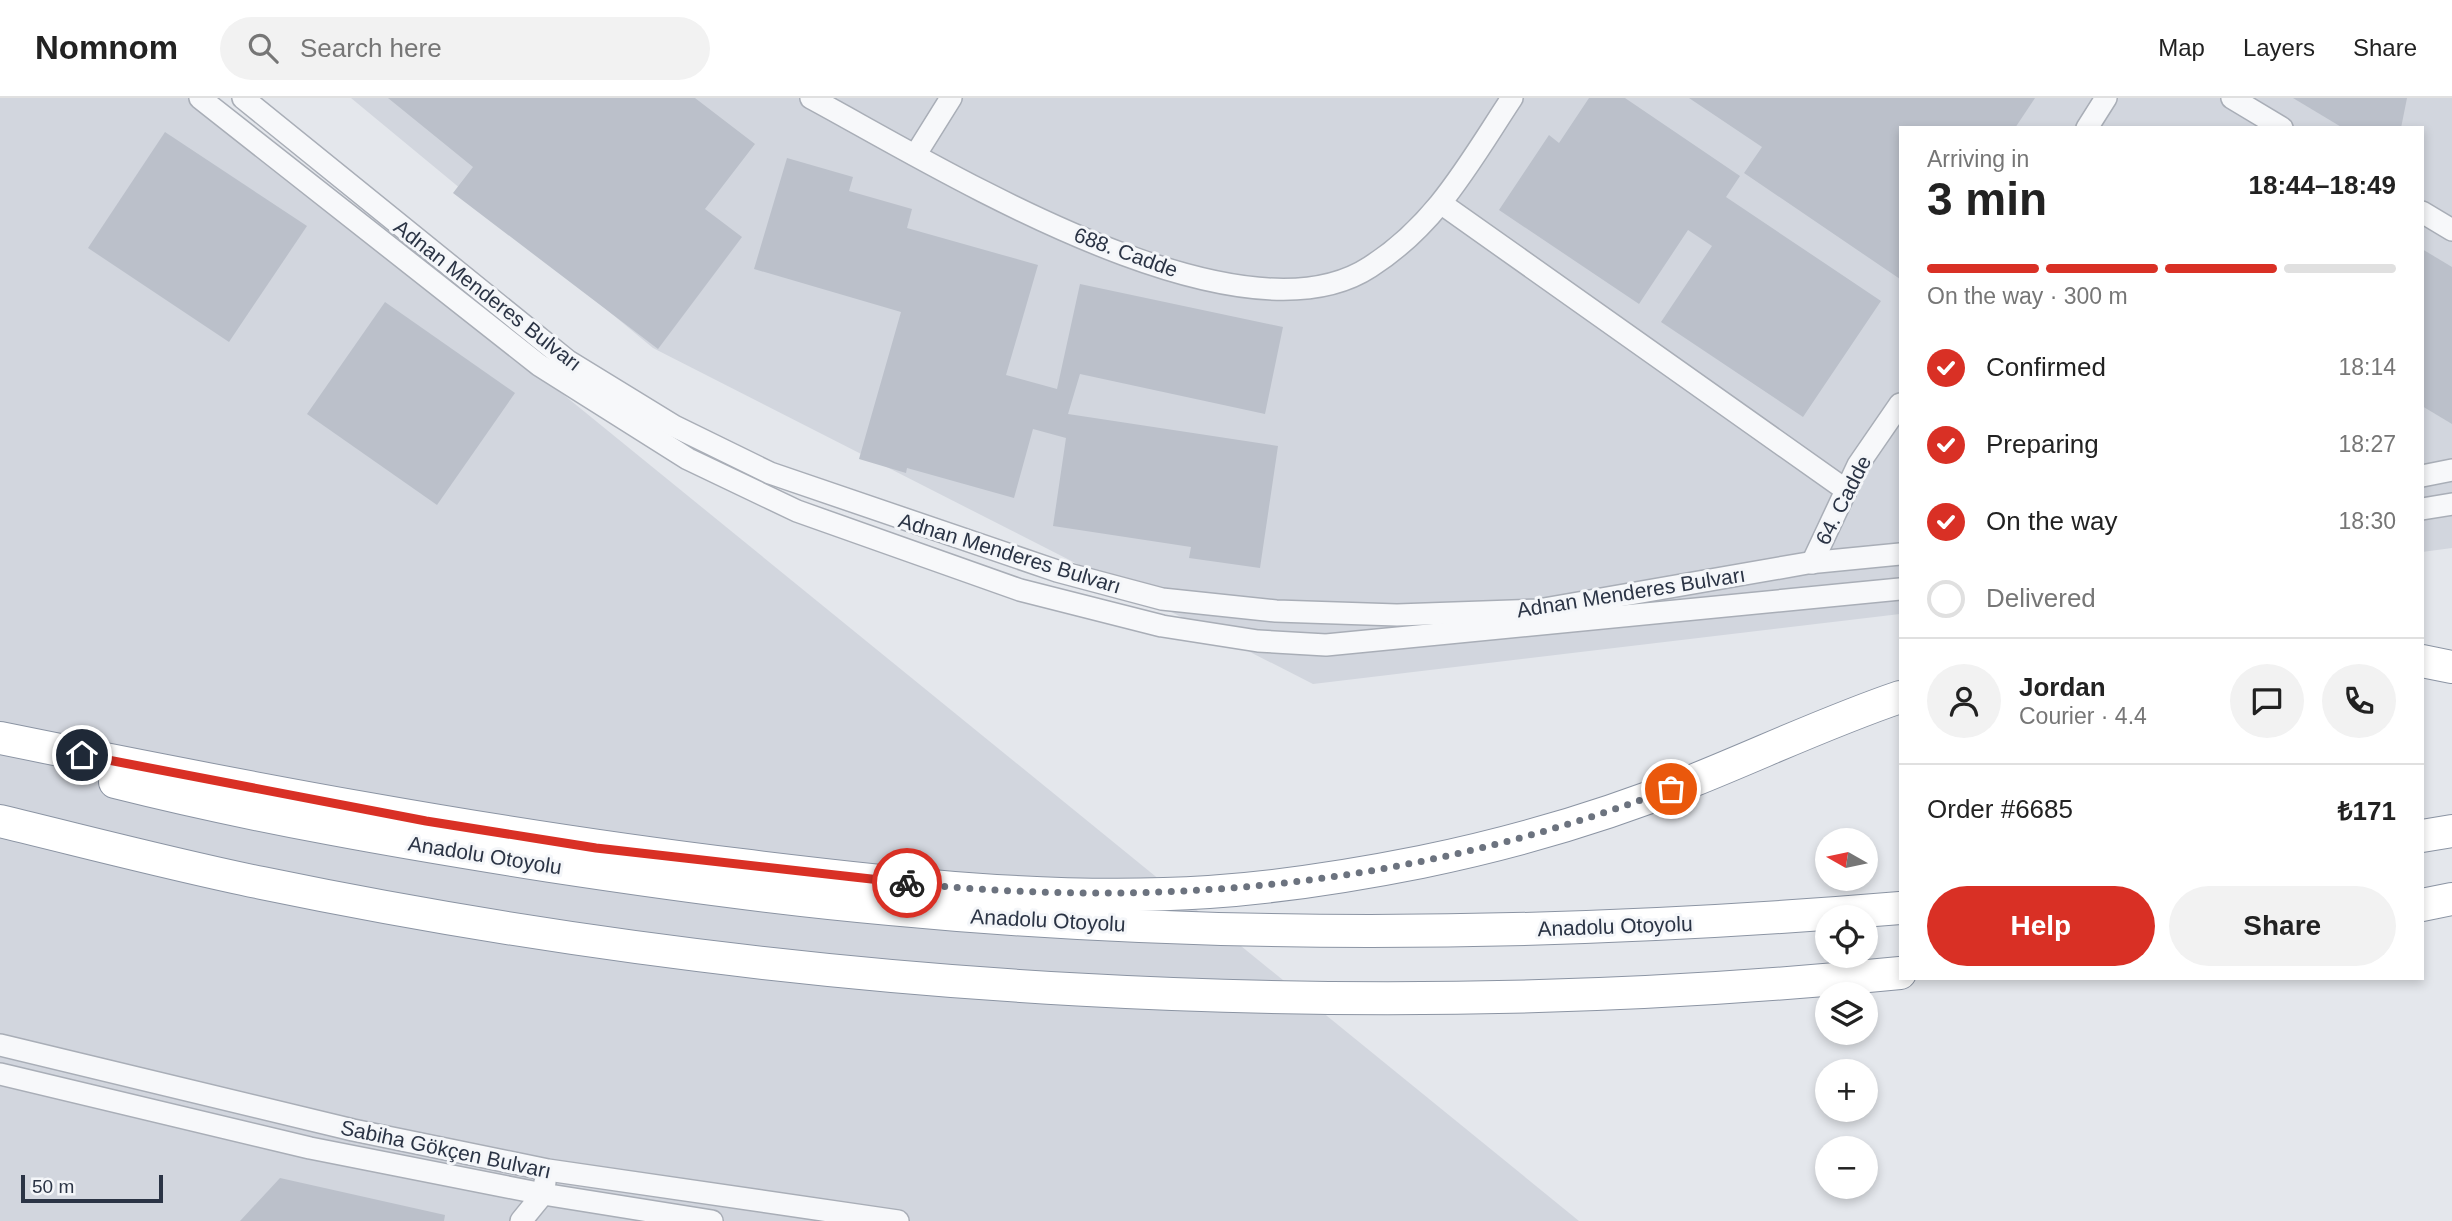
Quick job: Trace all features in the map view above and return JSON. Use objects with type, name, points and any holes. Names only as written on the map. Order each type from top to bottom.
[{"type":"highway","points":[[2424,661],[2452,667]]},
{"type":"highway","points":[[0,738],[401,817],[596,848],[939,886],[1122,895],[1210,892],[1317,880],[1423,861],[1528,837],[1617,810],[1848,715],[1899,697]]},
{"type":"highway","name":"Anadolu Otoyolu","points":[[0,752],[153,792],[433,848],[633,878],[901,910],[1110,924],[1414,931],[1644,926],[1899,908]]},
{"type":"highway","points":[[0,821],[260,883],[422,913],[659,948],[942,980],[1241,994],[1494,996],[1788,984],[1899,973]]},
{"type":"highway","points":[[2424,836],[2452,831]]},
{"type":"highway","points":[[2424,905],[2452,899]]},
{"type":"highway","points":[[2424,911],[2452,912]]},
{"type":"street","points":[[201,98],[538,365],[688,459],[797,511],[1020,590],[1161,626],[1258,641],[1325,645],[1899,589]]},
{"type":"street","name":"Adnan Menderes Bulvarı","points":[[243,98],[568,361],[674,426],[770,472],[1058,571],[1162,599],[1276,611],[1397,615],[1538,610],[1812,563],[1899,554]]},
{"type":"street","name":"688. Cadde","points":[[811,98],[1096,246],[1180,272],[1244,287],[1313,289],[1368,269],[1417,232],[1442,204],[1512,98]]},
{"type":"street","points":[[916,154],[951,98]]},
{"type":"street","points":[[2088,126],[2106,98]]},
{"type":"street","points":[[2232,98],[2279,126]]},
{"type":"street","points":[[1442,204],[1846,490]]},
{"type":"street","points":[[2424,213],[2452,230]]},
{"type":"street","name":"64. Cadde","points":[[1812,563],[1858,465],[1899,405]]},
{"type":"street","points":[[2424,476],[2452,470]]},
{"type":"street","points":[[2424,509],[2452,505]]},
{"type":"street","name":"Sabiha Gökçen Bulvarı","points":[[1,1048],[353,1130],[548,1170],[890,1220]]},
{"type":"street","name":"Sabiha Gökçen Bulvarı","points":[[0,1074],[310,1148],[543,1194],[712,1221]]},
{"type":"street","points":[[521,1221],[543,1194],[548,1170]]},
{"type":"shaded area","points":[[0,98],[199,98],[1579,1221],[0,1221]]},
{"type":"shaded area","points":[[351,98],[2452,98],[2452,548],[2424,552],[2424,126],[1899,126],[1899,614],[1313,684],[653,348]]},
{"type":"building","points":[[388,98],[695,98],[755,144],[705,209],[742,237],[658,349],[453,193],[473,167]]},
{"type":"building","points":[[1589,98],[1625,98],[1740,176],[1726,197],[1881,301],[1803,417],[1661,322],[1712,246],[1688,230],[1639,304],[1499,210],[1549,135],[1559,143]]},
{"type":"building","points":[[1689,98],[2035,98],[2016,126],[1899,126],[1899,278],[1744,173],[1762,147]]},
{"type":"building","points":[[2293,98],[2407,98],[2401,126],[2340,126]]},
{"type":"building","points":[[165,132],[307,226],[229,342],[88,248]]},
{"type":"building","points":[[787,158],[853,177],[849,191],[912,209],[907,228],[1038,265],[1006,375],[1057,389],[1080,284],[1283,327],[1265,414],[1080,374],[1068,414],[1278,446],[1260,568],[1189,558],[1191,547],[1053,526],[1066,438],[1033,429],[1014,498],[907,468],[906,473],[859,459],[901,312],[754,269]]},
{"type":"building","points":[[2424,250],[2452,267],[2452,424],[2424,407]]},
{"type":"building","points":[[385,302],[515,393],[437,505],[307,414]]},
{"type":"building","points":[[280,1178],[445,1215],[444,1221],[240,1221]]},
{"type":"way so far","points":[[907,883],[1050,894],[1122,895],[1210,892],[1317,880],[1423,861],[1528,837],[1604,814],[1671,789]]},
{"type":"route","points":[[82,755],[426,821],[596,848],[907,883]]}]
